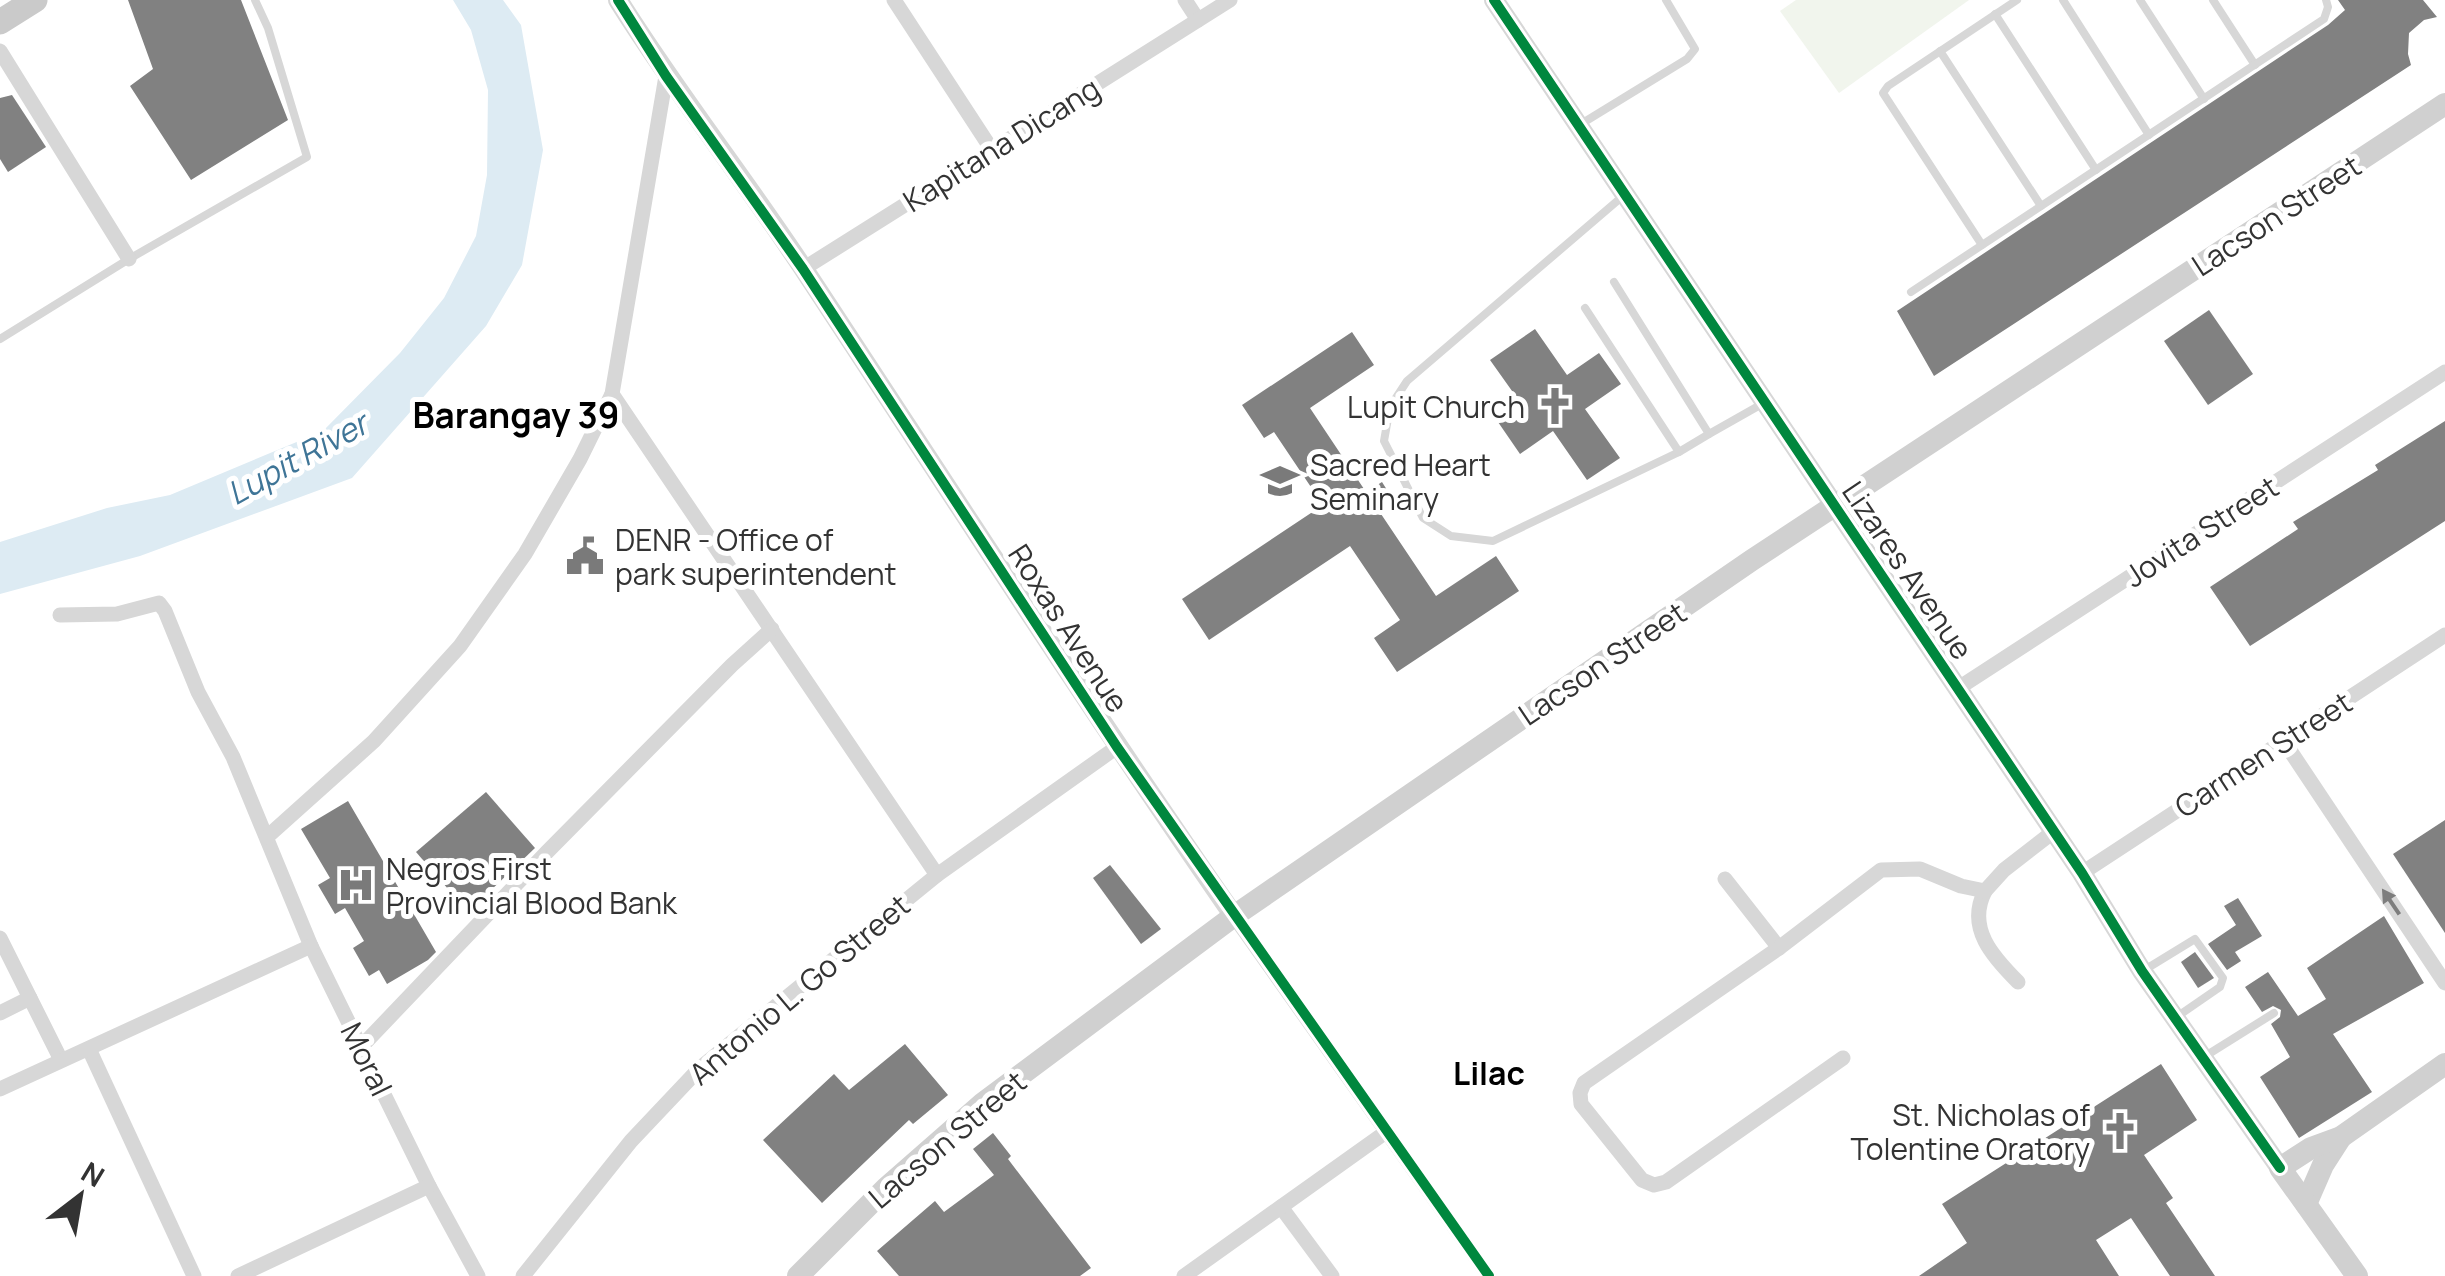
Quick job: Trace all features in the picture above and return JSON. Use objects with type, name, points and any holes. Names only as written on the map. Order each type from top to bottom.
[{"type":"main road","points":[[0,22],[35,0]]},
{"type":"main road","name":"Lacson Street","points":[[798,1276],[886,1188],[983,1104],[1234,916],[1752,560],[2444,105]]},
{"type":"main road","points":[[2280,1168],[2311,1148],[2341,1137],[2445,1064]]},
{"type":"main road","points":[[2306,1204],[2341,1137]]},
{"type":"main road","name":"Lizares Avenue","points":[[2280,1168],[2357,1276]]},
{"type":"street","name":"Roxas Avenue","points":[[618,0],[666,76],[804,269],[1117,747],[1490,1276]]},
{"type":"street","points":[[894,0],[992,150]]},
{"type":"street","points":[[1185,0],[1198,20]]},
{"type":"street","name":"Kapitana Dicang","points":[[804,269],[1230,0]]},
{"type":"street","name":"Lizares Avenue","points":[[1494,0],[2082,873],[2142,971],[2280,1168]]},
{"type":"street","points":[[0,52],[129,259]]},
{"type":"street","points":[[267,837],[374,741],[460,646],[554,510],[612,394],[666,76]]},
{"type":"street","name":"Jovita Street","points":[[1958,689],[2445,372]]},
{"type":"street","points":[[612,394],[937,875]]},
{"type":"street","name":"Moral","points":[[60,614],[118,614],[159,603],[202,702],[233,758],[311,946],[429,1186],[478,1276]]},
{"type":"street","points":[[361,1047],[547,852],[772,629]]},
{"type":"street","name":"Carmen Street","points":[[2082,873],[2445,634]]},
{"type":"street","points":[[2283,740],[2445,983]]},
{"type":"street","name":"Antonio L. Go Street","points":[[523,1276],[630,1141],[679,1088],[937,875],[1117,747]]},
{"type":"street","points":[[2018,982],[1983,940],[1978,914],[1985,890],[2053,832]]},
{"type":"street","points":[[1842,1058],[1666,1182],[1654,1185],[1642,1180],[1582,1104],[1580,1093],[1584,1083],[1779,948],[1882,870],[1920,869],[1962,886],[1985,890]]},
{"type":"street","points":[[1725,879],[1779,948]]},
{"type":"street","points":[[0,938],[61,1060]]},
{"type":"street","points":[[0,1089],[311,946]]},
{"type":"street","points":[[0,1013],[30,998]]},
{"type":"street","points":[[90,1049],[194,1276]]},
{"type":"street","points":[[1184,1276],[1386,1132]]},
{"type":"street","points":[[238,1276],[429,1186]]},
{"type":"street","points":[[1281,1207],[1332,1276]]},
{"type":"lane","points":[[0,339],[307,156],[256,0]]},
{"type":"lane","points":[[1578,126],[1688,59],[1695,49],[1666,0]]},
{"type":"lane","points":[[1982,246],[1883,93],[2017,0]]},
{"type":"lane","points":[[2063,0],[2149,135]]},
{"type":"lane","points":[[2140,0],[2204,99]]},
{"type":"lane","points":[[2213,0],[2255,65]]},
{"type":"lane","points":[[1911,292],[2324,20],[2326,0]]},
{"type":"lane","points":[[1995,14],[2096,170]]},
{"type":"lane","points":[[1940,52],[2041,206]]},
{"type":"lane","points":[[1623,196],[1407,381],[1390,407],[1384,441],[1424,518],[1450,536],[1492,541],[1679,452],[1766,401]]},
{"type":"lane","points":[[1614,282],[1709,434]]},
{"type":"lane","points":[[1585,308],[1679,452]]},
{"type":"lane","points":[[2142,971],[2191,940],[2200,942],[2224,982],[2174,1018]]},
{"type":"lane","points":[[2203,1058],[2274,1013]]},
{"type":"shaded area","points":[[1796,0],[1969,0],[1839,93],[1780,11]]},
{"type":"water","name":"Lupit River","points":[[453,0],[503,0],[521,25],[543,150],[522,265],[486,326],[352,478],[140,556],[0,594],[0,542],[107,508],[170,495],[323,431],[400,353],[444,298],[476,236],[487,175],[488,90],[471,30]]},
{"type":"building","points":[[128,0],[241,0],[288,120],[191,180],[130,86],[153,69]]},
{"type":"building","points":[[2338,0],[2423,0],[2437,17],[2424,20],[2409,33],[2411,65],[1934,376],[1897,311],[2328,25],[2345,10]]},
{"type":"building","points":[[12,95],[46,147],[8,172],[0,159],[0,98]]},
{"type":"building","points":[[2209,310],[2253,374],[2208,405],[2164,341]]},
{"type":"building","points":[[1535,329],[1567,375],[1599,353],[1621,384],[1585,409],[1620,458],[1587,480],[1553,431],[1520,454],[1498,422],[1522,405],[1490,360]]},
{"type":"building","points":[[1352,332],[1374,365],[1310,408],[1366,492],[1382,482],[1394,501],[1379,511],[1436,596],[1496,556],[1519,591],[1397,672],[1374,638],[1400,620],[1350,546],[1209,640],[1182,599],[1323,505],[1274,432],[1264,438],[1242,405]]},
{"type":"building","points":[[2445,421],[2445,521],[2250,646],[2210,587],[2298,529],[2293,522],[2378,470],[2375,465]]},
{"type":"building","points":[[486,792],[535,848],[468,912],[416,852]]},
{"type":"building","points":[[348,801],[436,952],[387,984],[379,970],[369,976],[353,948],[364,941],[345,908],[335,914],[318,885],[330,878],[301,829]]},
{"type":"building","points":[[2445,820],[2445,933],[2393,854]]},
{"type":"building","points":[[1110,865],[1161,929],[1141,944],[1093,878]]},
{"type":"building","points":[[2238,898],[2262,936],[2235,952],[2241,961],[2227,970],[2208,944],[2236,925],[2224,906]]},
{"type":"building","points":[[2384,916],[2424,983],[2333,1034],[2372,1092],[2299,1138],[2260,1077],[2290,1057],[2271,1024],[2280,1017],[2281,1010],[2273,1006],[2262,1012],[2245,987],[2268,972],[2298,1016],[2326,999],[2307,968]]},
{"type":"building","points":[[2195,952],[2214,978],[2198,988],[2181,962]]},
{"type":"building","points":[[905,1044],[948,1095],[913,1124],[909,1120],[822,1203],[763,1140],[834,1074],[849,1090]]},
{"type":"building","points":[[2161,1064],[2197,1120],[2144,1155],[2173,1198],[2166,1203],[2215,1276],[2170,1276],[2131,1218],[2096,1240],[2119,1276],[1919,1276],[1967,1243],[1942,1204]]},
{"type":"building","points":[[993,1133],[1011,1156],[1008,1159],[1091,1268],[1080,1276],[899,1276],[877,1251],[935,1201],[944,1212],[994,1175],[973,1149]]},
{"type":"cycle path","points":[[618,0],[666,76],[803,269],[1117,747],[1489,1276]]},
{"type":"cycle path","points":[[1494,0],[2082,873],[2142,971],[2280,1168]]},
{"type":"place","name":"Lupit Church","points":[[1555,406]]},
{"type":"place","name":"Sacred Heart Seminary","points":[[1280,481]]},
{"type":"place","name":"DENR - Office of park superintendent","points":[[585,556]]},
{"type":"place","name":"Negros First Provincial Blood Bank","points":[[356,885]]},
{"type":"place","name":"St. Nicholas of Tolentine Oratory","points":[[2120,1131]]},
{"type":"district","name":"Barangay 39","points":[[516,415]]},
{"type":"district","name":"Lilac","points":[[1489,1073]]}]
